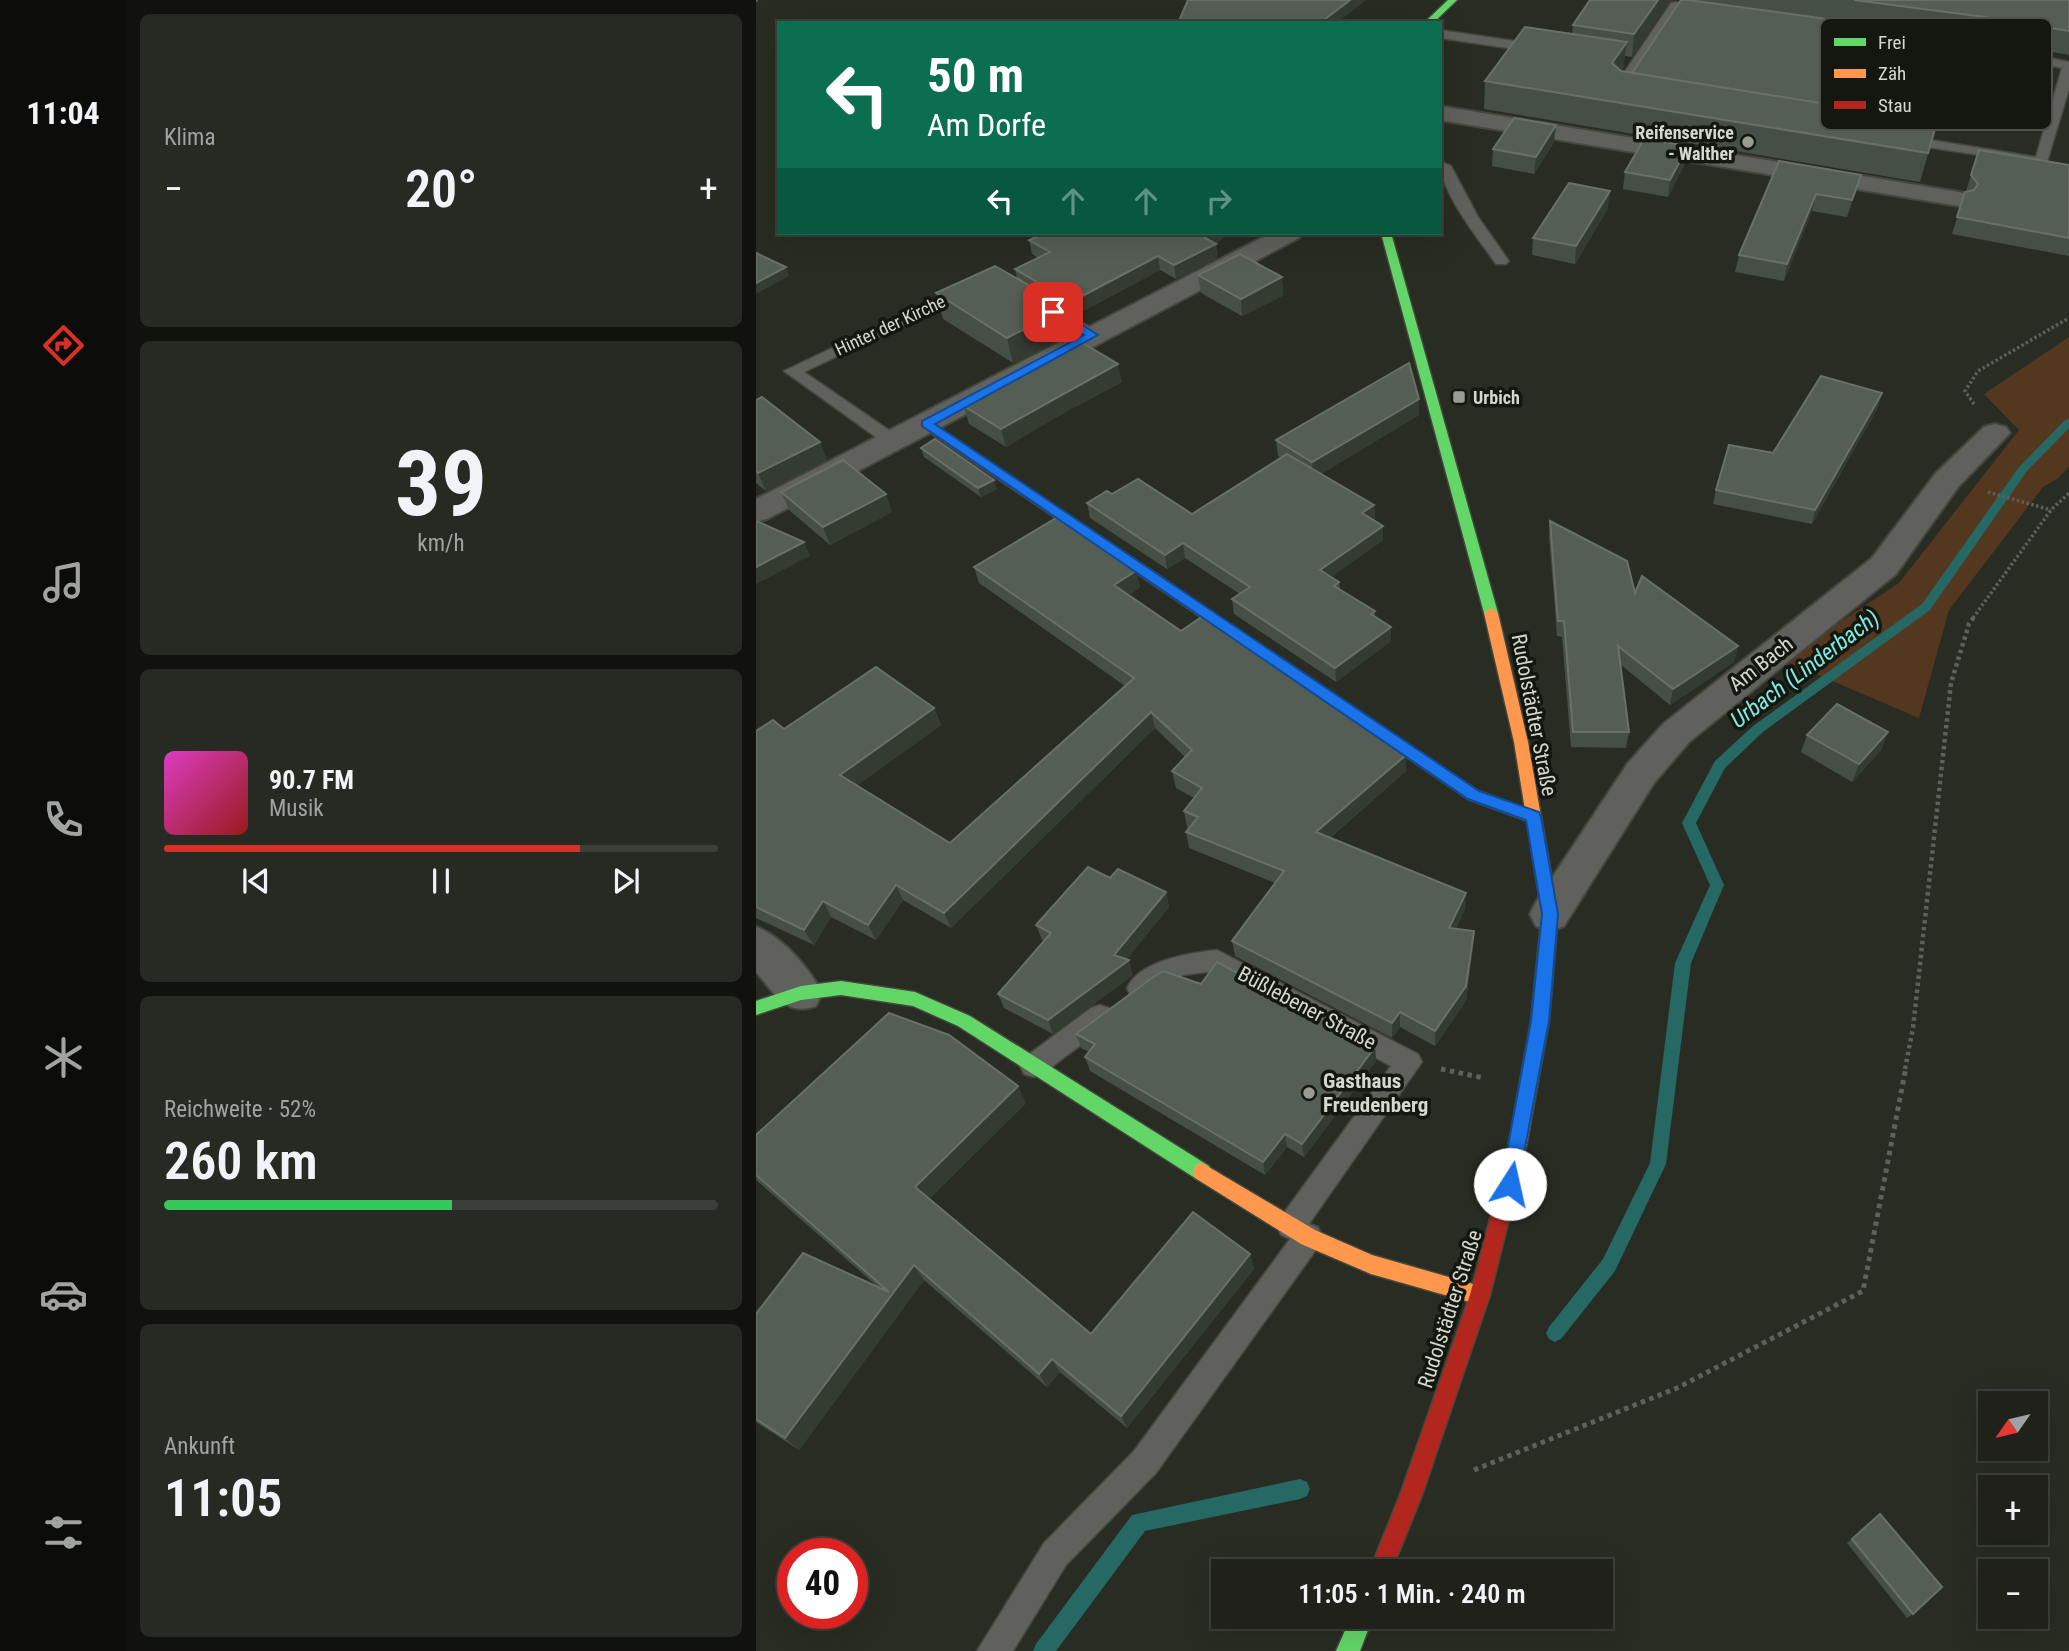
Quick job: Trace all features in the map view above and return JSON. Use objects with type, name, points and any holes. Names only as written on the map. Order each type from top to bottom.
[{"type":"street","points":[[1430,21],[1452,0]]},
{"type":"street","points":[[1442,113],[1959,199]]},
{"type":"street","points":[[756,512],[1286,235]]},
{"type":"street","name":"Rudolstädter Straße","points":[[1385,1559],[1411,1495],[1480,1295],[1510,1184],[1540,1021],[1550,914],[1495,626],[1387,235]]},
{"type":"street","points":[[926,424],[1474,795],[1533,817]]},
{"type":"street","name":"Am Bach","points":[[1550,914],[1641,773],[1676,733],[1884,566],[1947,480],[1995,433]]},
{"type":"street","points":[[756,944],[802,993]]},
{"type":"street","points":[[756,1008],[802,993],[841,988],[915,999],[964,1021],[1300,1232],[1371,1264],[1480,1295]]},
{"type":"street","points":[[1348,1651],[1357,1629]]},
{"type":"lane","points":[[1632,95],[1618,92],[1631,63],[1675,6],[1716,11]]},
{"type":"lane","points":[[1442,34],[1561,52]]},
{"type":"lane","points":[[2052,124],[2069,66]]},
{"type":"lane","points":[[1891,137],[2041,162],[2050,130]]},
{"type":"lane","points":[[1442,166],[1471,217],[1501,261]]},
{"type":"lane","name":"Hinter der Kirche","points":[[893,441],[792,371],[981,282]]},
{"type":"lane","points":[[1016,289],[1093,335]]},
{"type":"lane","name":"Büßlebener Straße","points":[[1033,1066],[1145,983],[1178,965],[1217,960],[1409,1062]]},
{"type":"lane","points":[[994,1651],[1055,1554],[1145,1462],[1300,1232],[1409,1062]]},
{"type":"path","points":[[1995,433],[1965,391],[1978,371],[2069,318]]},
{"type":"path","points":[[1981,490],[2051,510]]},
{"type":"path","points":[[1411,1495],[1677,1388],[1863,1291],[1913,1028],[1951,683],[1969,624],[2051,510],[2069,493]]},
{"type":"path","points":[[1409,1062],[1528,1088]]},
{"type":"shaded area","points":[[2069,337],[2069,467],[2057,479],[2043,487],[1949,610],[1919,718],[1783,660],[1899,583],[2019,430],[1984,394]]},
{"type":"building","points":[[1188,0],[1350,0],[1323,21],[1179,21]]},
{"type":"building","points":[[1590,0],[1658,0],[1634,34],[1573,25]]},
{"type":"building","points":[[1681,0],[1820,18],[1820,103],[1632,73]]},
{"type":"building","points":[[1854,0],[2069,0],[2069,31],[2052,28],[2052,18],[1985,17]]},
{"type":"building","points":[[1525,27],[1627,42],[1612,63],[1621,71],[1820,103],[1820,130],[1935,130],[1928,153],[1485,81]]},
{"type":"building","points":[[1514,118],[1556,125],[1536,157],[1493,149]]},
{"type":"building","points":[[1644,139],[1688,146],[1670,180],[1625,172]]},
{"type":"building","points":[[1979,150],[2069,165],[2069,238],[1957,217],[1965,192],[1974,190],[1978,184],[1971,175]]},
{"type":"building","points":[[1779,161],[1861,175],[1852,200],[1816,194],[1787,264],[1739,255]]},
{"type":"building","points":[[1569,183],[1610,191],[1576,246],[1533,238]]},
{"type":"building","points":[[1040,235],[1209,235],[1205,238],[1216,244],[1174,265],[1158,256],[1071,302],[1015,269],[1050,252],[1029,240]]},
{"type":"building","points":[[756,253],[786,267],[756,283]]},
{"type":"building","points":[[1240,254],[1282,277],[1241,299],[1198,275]]},
{"type":"building","points":[[995,266],[1053,299],[1035,308],[1049,316],[1007,338],[936,293]]},
{"type":"building","points":[[1076,339],[1118,364],[1001,429],[964,406],[1039,365],[1033,361]]},
{"type":"building","points":[[1409,363],[1419,399],[1312,462],[1276,440]]},
{"type":"building","points":[[1821,376],[1882,393],[1815,510],[1716,490],[1729,445],[1773,453]]},
{"type":"building","points":[[762,397],[820,442],[758,473],[756,400]]},
{"type":"building","points":[[935,439],[994,480],[978,488],[921,448]]},
{"type":"building","points":[[1287,454],[1374,505],[1362,513],[1383,526],[1320,570],[1339,582],[1334,586],[1375,611],[1371,614],[1391,627],[1335,668],[1232,599],[1250,587],[1183,543],[1165,555],[1087,503],[1107,491],[1112,494],[1138,479],[1192,514]]},
{"type":"building","points":[[843,460],[886,494],[823,527],[781,492]]},
{"type":"building","points":[[1058,517],[1136,571],[1114,585],[1181,631],[1203,616],[1406,755],[1316,832],[1466,893],[1449,928],[1474,931],[1466,986],[1435,1031],[1400,1012],[1392,1023],[1232,941],[1284,871],[1186,832],[1198,817],[1184,811],[1202,788],[1172,771],[1192,750],[1151,712],[944,913],[896,885],[868,925],[823,901],[804,930],[756,907],[756,731],[773,720],[784,729],[876,667],[934,708],[840,775],[950,843],[1134,678],[974,567]]},
{"type":"building","points":[[756,521],[804,542],[756,567]]},
{"type":"building","points":[[1550,521],[1627,561],[1635,593],[1642,576],[1738,646],[1673,689],[1618,646],[1629,732],[1573,732],[1564,621],[1558,621]]},
{"type":"building","points":[[1837,704],[1888,732],[1859,764],[1807,735]]},
{"type":"building","points":[[1088,867],[1110,878],[1118,869],[1166,892],[1114,955],[1129,960],[1048,1020],[998,994],[1051,933],[1036,925]]},
{"type":"building","points":[[1217,962],[1375,1047],[1302,1144],[1285,1134],[1263,1162],[1085,1057],[1095,1044],[1076,1034],[1163,971],[1201,984]]},
{"type":"building","points":[[889,1013],[949,1035],[1018,1086],[915,1187],[1091,1334],[1193,1212],[1250,1254],[1121,1416],[1052,1359],[1039,1374],[914,1265],[785,1438],[756,1419],[756,1314],[803,1253],[889,1292],[756,1175],[756,1135]]},
{"type":"building","points":[[1880,1514],[1942,1587],[1913,1614],[1852,1539]]},
{"type":"waterway","name":"Urbach (Linderbach)","points":[[1555,1333],[1609,1265],[1658,1164],[1683,963],[1717,885],[1689,823],[1720,765],[1758,729],[1926,607],[2023,469],[2069,422]]},
{"type":"waterway","name":"Urbach (Linderbach)","points":[[1043,1651],[1139,1522],[1300,1489]]},
{"type":"traffic: fast","points":[[1430,21],[1453,0]]},
{"type":"traffic: fast","points":[[1387,235],[1491,613]]},
{"type":"traffic: fast","points":[[1168,588],[1473,795],[1533,817]]},
{"type":"traffic: fast","points":[[756,1008],[801,993],[841,988],[915,999],[964,1021],[1202,1172]]},
{"type":"traffic: fast","points":[[1348,1651],[1357,1629]]},
{"type":"traffic: slow","points":[[1491,613],[1521,742],[1550,914],[1540,1021],[1515,1159]]},
{"type":"traffic: slow","points":[[1202,1172],[1308,1237],[1371,1264],[1480,1295]]},
{"type":"traffic: jam","points":[[926,424],[1168,588]]},
{"type":"traffic: jam","points":[[1385,1559],[1411,1495],[1480,1295],[1515,1159]]},
{"type":"place","name":"Reifenservice - Walther","points":[[1748,142]]},
{"type":"place","name":"Urbich","points":[[1459,397]]},
{"type":"place","name":"Gasthaus Freudenberg","points":[[1309,1093]]},
{"type":"route","points":[[1053,312],[1093,335],[926,424],[1474,795],[1533,817],[1550,914],[1540,1021],[1510,1184]]}]
